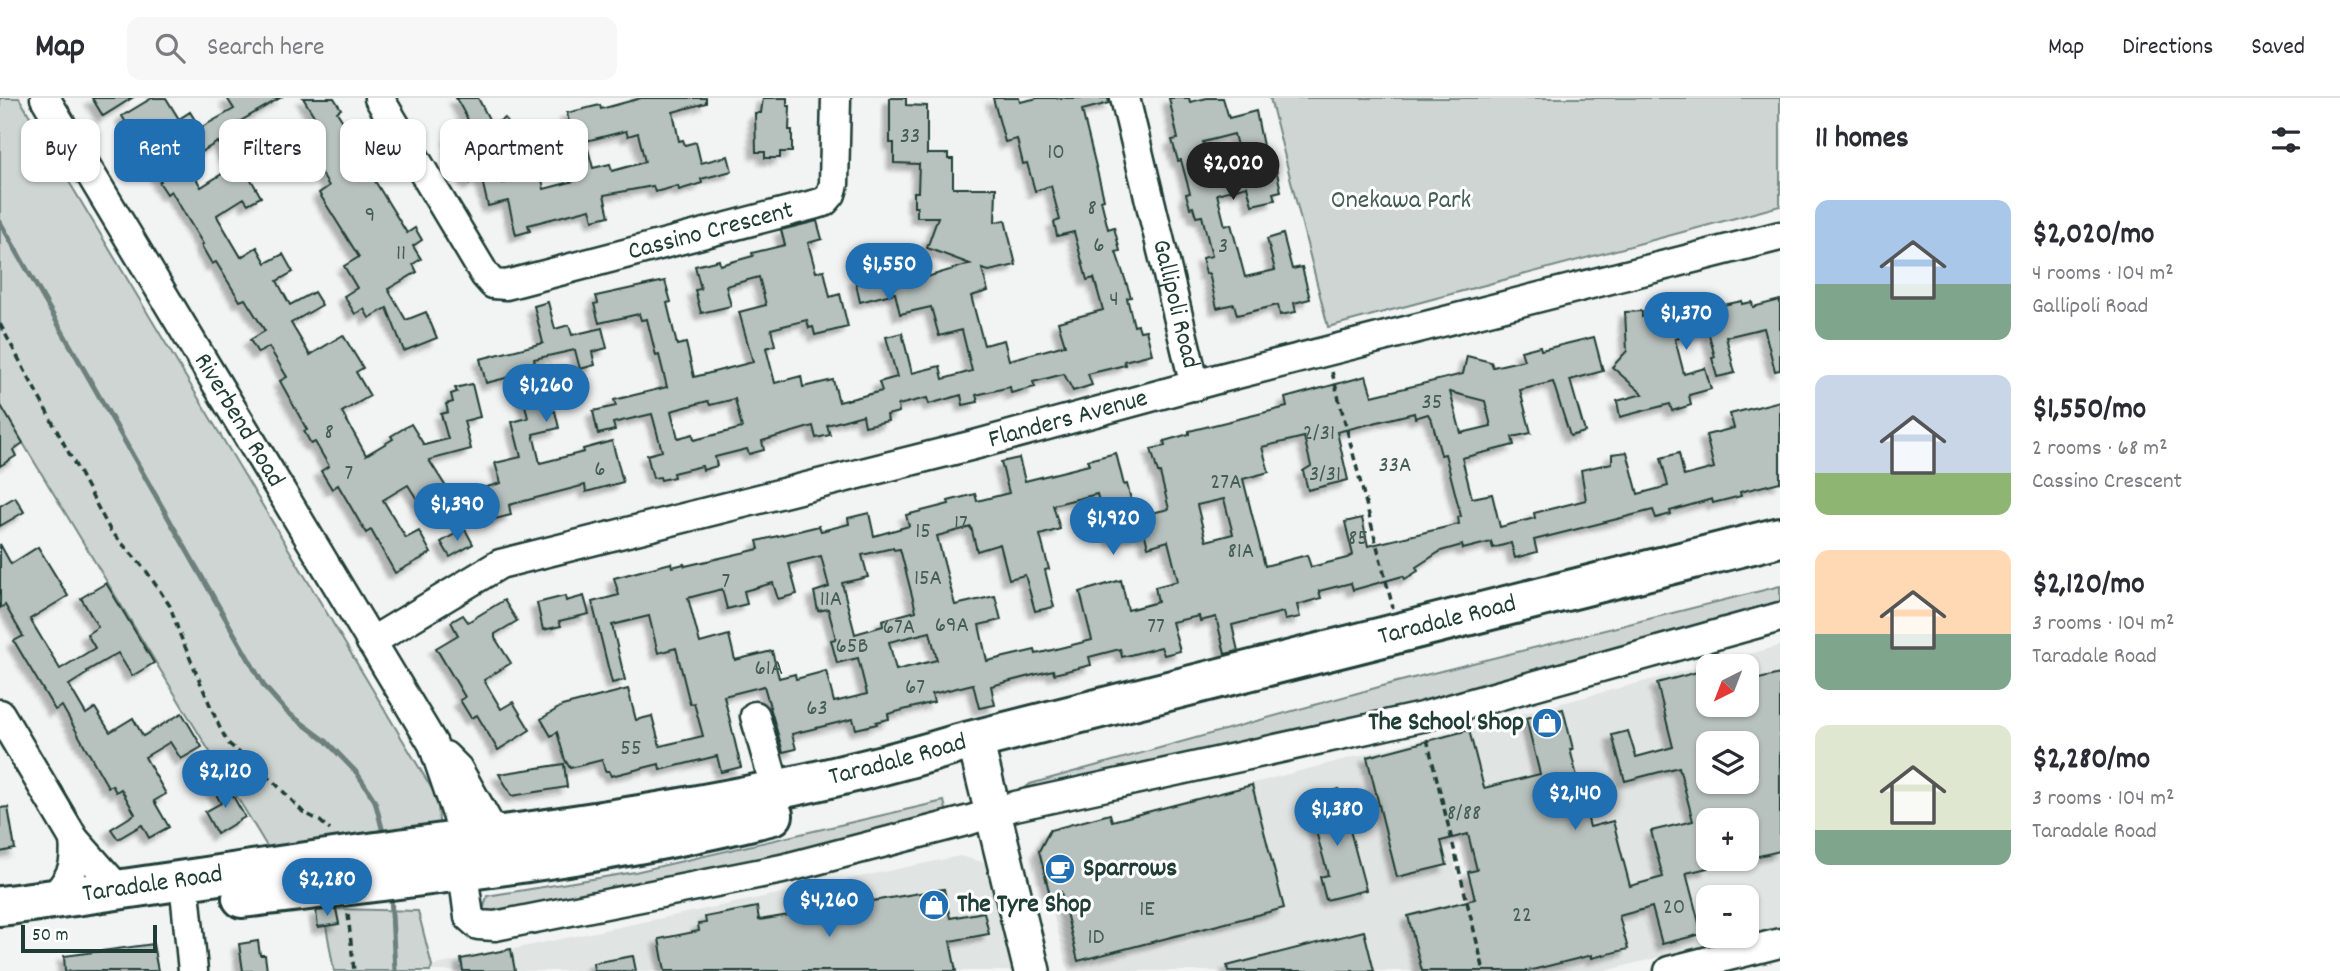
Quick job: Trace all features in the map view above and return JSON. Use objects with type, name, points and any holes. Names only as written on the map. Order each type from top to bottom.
[{"type":"highway","name":"Taradale Road","points":[[0,928],[341,867],[475,861],[657,842],[1399,634],[1780,537]]},
{"type":"highway","name":"Taradale Road","points":[[475,861],[613,820],[776,790],[877,767],[978,752],[1016,757],[1780,563]]},
{"type":"highway","name":"Taradale Road","points":[[0,906],[120,891],[185,893]]},
{"type":"main road","points":[[978,752],[1032,971]]},
{"type":"street","name":"Cassino Crescent","points":[[379,98],[485,275],[490,290],[824,202],[831,194],[834,184],[836,98]]},
{"type":"street","name":"Gallipoli Road","points":[[1125,98],[1195,386]]},
{"type":"street","name":"Riverbend Road","points":[[47,99],[433,744],[475,861]]},
{"type":"street","name":"Flanders Avenue","points":[[371,642],[500,564],[975,445],[1780,236]]},
{"type":"street","points":[[475,861],[465,887],[469,918],[478,925],[495,926],[782,869],[1014,806],[1422,717],[1780,617]]},
{"type":"street","points":[[0,714],[74,839],[120,891]]},
{"type":"street","points":[[755,716],[776,790]]},
{"type":"street","points":[[53,899],[74,870],[74,839]]},
{"type":"street","points":[[185,893],[193,971]]},
{"type":"street","points":[[1669,971],[1780,943]]},
{"type":"path","points":[[0,324],[110,530],[145,569],[170,606],[228,743],[303,811],[333,833],[341,867]]},
{"type":"path","points":[[1327,352],[1399,634]]},
{"type":"path","points":[[1422,717],[1484,971]]},
{"type":"shaded area","points":[[1780,646],[1780,926],[1759,932],[1759,885],[1696,885],[1696,948],[1605,971],[1493,971],[1432,737],[1696,668],[1696,718],[1759,718],[1759,654],[1749,654]]},
{"type":"shaded area","points":[[1424,739],[1481,971],[1068,971],[1036,848],[1041,838]]},
{"type":"shaded area","points":[[960,856],[986,863],[1015,971],[430,971],[432,966]]},
{"type":"green space","points":[[0,98],[19,98],[32,119],[21,119],[21,182],[69,182],[438,799],[439,823],[428,837],[274,858],[0,405]]},
{"type":"green space","name":"Onekawa Park","points":[[1270,98],[1780,98],[1780,206],[1328,327]]},
{"type":"green space","points":[[1780,586],[1780,614],[1039,805],[1017,795],[1030,784],[1397,682]]},
{"type":"green space","points":[[944,801],[951,830],[500,926],[483,911],[487,896],[635,872]]},
{"type":"green space","points":[[336,909],[418,911],[432,966],[430,971],[334,971],[326,926],[339,924]]},
{"type":"building","points":[[92,98],[132,98],[103,116]]},
{"type":"building","points":[[152,98],[166,98],[179,119],[124,119],[122,116]]},
{"type":"building","points":[[227,98],[280,98],[244,119],[219,119],[218,142],[205,150],[205,125],[234,109]]},
{"type":"building","points":[[303,98],[334,98],[341,109],[337,112],[341,119],[340,182],[376,182],[407,233],[415,228],[422,240],[413,246],[421,259],[413,264],[417,272],[388,289],[406,320],[426,312],[437,338],[404,351],[387,308],[369,318],[364,309],[355,314],[344,296],[357,288],[344,266],[359,257],[319,193],[329,186],[326,181],[326,119],[316,119]]},
{"type":"building","points":[[456,98],[478,98],[489,119],[468,119]]},
{"type":"building","points":[[641,98],[706,98],[706,103],[673,112],[679,141],[683,140],[685,145],[696,142],[701,163],[728,156],[732,171],[701,179],[702,183],[679,190],[678,186],[655,192],[653,186],[604,195],[609,216],[593,220],[590,209],[528,225],[530,231],[516,235],[508,201],[488,206],[482,182],[543,182],[544,189],[570,182],[588,182],[588,149],[593,168],[610,164],[612,171],[645,162],[638,133],[628,136],[626,131],[588,140],[588,119],[568,119],[567,113],[600,105],[601,109]]},
{"type":"building","points":[[763,98],[787,98],[787,106],[790,106],[792,152],[780,152],[780,158],[765,158],[765,152],[756,152],[755,113],[761,113]]},
{"type":"building","points":[[890,98],[906,98],[906,105],[927,106],[927,154],[948,154],[948,159],[953,159],[953,188],[996,188],[995,222],[1005,220],[1016,265],[989,271],[982,269],[988,291],[971,296],[984,345],[1004,340],[1009,360],[1065,345],[1058,322],[1103,310],[1094,278],[1087,280],[1074,232],[1057,236],[1054,222],[1060,220],[1051,186],[1035,191],[1027,163],[1023,164],[1017,139],[1005,142],[993,98],[1019,98],[1020,102],[1038,98],[1108,98],[1109,103],[1082,110],[1104,199],[1101,200],[1108,229],[1114,227],[1120,251],[1116,252],[1131,297],[1127,298],[1134,326],[1138,325],[1140,331],[1146,330],[1152,354],[1124,361],[1125,365],[1088,374],[1092,385],[1073,391],[1064,374],[1033,382],[1035,387],[1011,393],[1010,387],[976,395],[978,402],[963,405],[961,395],[929,404],[927,398],[898,405],[899,412],[887,415],[888,421],[865,426],[863,415],[827,425],[830,435],[816,438],[813,426],[762,441],[764,450],[749,454],[747,449],[715,457],[717,466],[703,470],[702,466],[673,473],[674,477],[661,480],[660,477],[653,478],[647,455],[662,451],[652,414],[613,423],[615,430],[598,434],[593,411],[616,406],[614,400],[667,387],[647,319],[641,320],[639,314],[599,323],[594,304],[598,303],[596,296],[665,281],[677,345],[686,343],[694,377],[753,362],[739,312],[766,305],[759,277],[726,286],[731,306],[701,313],[695,290],[701,289],[695,266],[719,260],[720,265],[785,245],[781,230],[817,221],[822,239],[808,243],[816,272],[824,270],[830,297],[840,294],[848,327],[815,335],[807,320],[771,329],[775,345],[766,348],[775,383],[801,376],[803,387],[833,380],[839,402],[882,391],[879,382],[897,377],[886,337],[902,333],[912,373],[940,366],[943,379],[972,371],[962,330],[939,336],[931,307],[900,314],[895,293],[860,302],[855,279],[869,276],[867,268],[891,262],[897,286],[970,264],[927,248],[938,217],[917,217],[914,192],[918,192],[919,164],[894,163],[894,143],[890,143]],"holes":[[[735,399],[742,428],[694,440],[693,434],[678,438],[671,411],[708,401],[710,405]]]},
{"type":"building","points":[[1169,98],[1189,98],[1190,102],[1223,98],[1229,118],[1256,111],[1267,166],[1275,164],[1281,191],[1273,193],[1275,200],[1252,205],[1247,186],[1217,194],[1225,226],[1231,224],[1245,277],[1275,270],[1267,239],[1283,234],[1292,269],[1302,267],[1310,299],[1294,303],[1296,312],[1280,315],[1278,305],[1237,315],[1234,304],[1217,308],[1209,273],[1206,274],[1202,258],[1212,256],[1202,216],[1196,217],[1193,207],[1190,208],[1186,194],[1190,193],[1172,140],[1178,139]],"holes":[[[1234,134],[1241,162],[1210,170],[1203,142]]]},
{"type":"building","points":[[190,112],[194,119],[179,119]]},
{"type":"building","points":[[219,176],[219,182],[252,182],[261,197],[248,204],[244,198],[217,215],[218,218],[241,257],[257,247],[266,263],[283,254],[293,272],[277,281],[290,305],[314,292],[322,305],[291,323],[310,355],[343,335],[363,368],[356,372],[370,396],[342,412],[366,455],[393,439],[391,436],[411,424],[424,445],[448,439],[441,414],[448,412],[446,404],[453,402],[451,394],[457,392],[455,388],[472,384],[480,417],[464,421],[471,449],[429,460],[448,490],[422,507],[408,485],[383,500],[406,538],[419,531],[431,553],[395,573],[371,530],[366,533],[338,485],[332,489],[321,471],[329,466],[315,442],[311,444],[304,431],[307,430],[280,381],[287,377],[269,347],[258,353],[250,340],[265,331],[245,299],[240,301],[216,262],[212,264],[171,191],[167,194],[159,182],[198,182],[201,187]]},
{"type":"building","points":[[1780,300],[1780,370],[1775,371],[1764,328],[1726,337],[1735,373],[1717,377],[1708,331],[1675,339],[1684,374],[1705,368],[1711,389],[1689,395],[1691,405],[1672,411],[1670,404],[1620,417],[1617,401],[1643,394],[1612,367],[1627,351],[1625,312],[1642,311],[1642,317],[1679,308],[1682,320],[1742,301],[1742,304],[1752,302],[1753,307]]},
{"type":"building","points":[[548,302],[555,329],[569,325],[572,335],[602,328],[607,348],[592,352],[595,365],[580,369],[575,350],[534,359],[547,413],[555,411],[559,428],[533,434],[540,463],[584,452],[583,449],[612,441],[623,482],[586,492],[585,485],[509,505],[511,515],[491,520],[483,488],[501,483],[495,463],[521,457],[512,422],[528,418],[518,375],[486,383],[480,359],[543,343],[534,306]]},
{"type":"building","points":[[1594,337],[1603,371],[1570,380],[1585,432],[1570,436],[1553,382],[1520,390],[1531,433],[1512,437],[1514,445],[1462,458],[1472,498],[1492,494],[1500,527],[1535,518],[1534,513],[1586,500],[1581,470],[1612,463],[1612,454],[1627,452],[1638,494],[1668,486],[1661,458],[1679,453],[1684,476],[1714,468],[1706,435],[1734,428],[1730,414],[1780,401],[1780,482],[1740,492],[1741,496],[1713,503],[1712,499],[1670,511],[1671,514],[1656,518],[1653,510],[1534,540],[1537,552],[1515,558],[1511,543],[1493,548],[1491,542],[1463,549],[1462,545],[1441,551],[1416,567],[1418,571],[1405,579],[1403,576],[1353,590],[1351,583],[1319,591],[1321,598],[1297,605],[1300,617],[1285,620],[1283,612],[1232,625],[1238,651],[1225,654],[1216,617],[1200,621],[1199,616],[1172,622],[1180,651],[1164,655],[1161,647],[1122,657],[1120,649],[1089,657],[1091,665],[1054,674],[1053,670],[991,686],[995,705],[979,708],[973,684],[932,694],[934,702],[888,714],[889,719],[876,722],[877,724],[856,729],[853,719],[792,734],[796,749],[783,752],[764,686],[724,696],[741,767],[721,772],[717,756],[660,770],[659,764],[611,776],[609,771],[605,771],[602,760],[570,768],[557,732],[551,736],[541,719],[562,706],[628,689],[636,720],[652,716],[660,746],[703,736],[694,703],[690,704],[676,648],[658,653],[649,616],[612,625],[625,680],[612,683],[592,602],[619,595],[614,578],[671,563],[672,567],[685,566],[759,549],[757,541],[819,526],[821,531],[849,524],[848,518],[869,513],[874,536],[909,526],[906,515],[949,504],[948,501],[975,494],[977,501],[1009,493],[1001,462],[1019,458],[1025,481],[1089,465],[1088,460],[1116,453],[1124,485],[1127,484],[1134,511],[1137,510],[1138,516],[1169,509],[1151,449],[1165,446],[1164,441],[1189,434],[1189,431],[1287,407],[1285,398],[1366,376],[1372,396],[1463,374],[1467,356],[1491,362],[1493,367],[1524,360],[1521,351],[1540,346],[1541,350]],"holes":[[[1450,392],[1485,401],[1491,426],[1461,433]],[[1414,413],[1415,418],[1428,414],[1441,455],[1445,454],[1461,516],[1458,517],[1459,524],[1368,546],[1362,518],[1345,522],[1353,555],[1347,558],[1311,567],[1307,555],[1265,566],[1243,479],[1269,472],[1262,447],[1304,437],[1311,466],[1303,471],[1308,490],[1348,480],[1337,432]],[[1097,494],[1102,514],[1107,513],[1113,540],[1144,532],[1148,547],[1168,541],[1178,581],[1155,587],[1158,602],[1128,610],[1121,580],[1080,592],[1092,640],[1036,654],[1035,650],[987,661],[979,625],[1001,620],[995,596],[955,605],[937,536],[971,527],[977,551],[1000,544],[1009,579],[1025,575],[1035,611],[1054,607],[1045,570],[1049,569],[1040,535],[1060,529],[1053,505]],[[1224,499],[1233,534],[1206,541],[1197,505]],[[900,549],[916,611],[882,620],[883,626],[855,634],[842,583],[868,577],[862,555]],[[821,556],[829,587],[814,592],[818,611],[828,609],[836,639],[831,640],[837,663],[858,658],[867,694],[834,702],[826,671],[796,679],[795,674],[779,678],[772,651],[735,660],[729,635],[700,643],[688,598],[722,589],[727,609],[747,604],[744,591],[773,583],[778,599],[797,594],[789,564]],[[930,632],[937,660],[896,670],[889,642]]]},
{"type":"building","points":[[0,404],[23,443],[13,450],[16,456],[0,466]]},
{"type":"building","points":[[15,497],[24,512],[0,526],[0,506]]},
{"type":"building","points":[[460,531],[466,531],[473,544],[450,557],[441,542]]},
{"type":"building","points":[[0,544],[11,564],[38,547],[68,596],[30,619],[60,669],[95,648],[87,634],[98,627],[81,598],[106,583],[154,663],[132,676],[118,653],[69,685],[86,714],[95,708],[110,732],[133,718],[143,736],[182,713],[202,747],[181,759],[170,742],[145,757],[166,794],[154,801],[169,827],[149,838],[142,825],[118,839],[111,829],[135,814],[121,789],[116,792],[112,785],[108,787],[62,706],[55,710],[14,641],[23,636],[5,605],[0,608]]},
{"type":"building","points":[[565,596],[566,601],[584,596],[589,614],[559,621],[561,626],[543,630],[537,603]]},
{"type":"building","points":[[504,600],[517,621],[495,634],[495,638],[511,663],[484,680],[501,709],[513,702],[530,730],[498,750],[477,715],[471,718],[460,700],[465,697],[436,648],[458,635],[451,622],[463,615],[468,622]]},
{"type":"building","points":[[1696,672],[1696,718],[1759,718],[1759,679],[1780,674],[1780,851],[1759,856],[1759,808],[1696,808],[1696,871],[1686,873],[1696,911],[1696,936],[1662,944],[1652,907],[1619,916],[1628,949],[1528,971],[1422,971],[1408,916],[1475,899],[1468,872],[1477,870],[1468,834],[1441,841],[1447,865],[1397,877],[1367,757],[1469,730],[1484,788],[1540,774],[1526,718],[1563,709],[1590,827],[1613,821],[1630,886],[1663,877],[1651,831],[1693,821],[1679,767],[1625,781],[1612,735],[1628,731],[1636,757],[1673,747],[1657,683]]},
{"type":"building","points":[[564,764],[567,787],[512,796],[499,774]]},
{"type":"building","points":[[225,782],[245,817],[217,834],[205,812],[221,803],[213,789]]},
{"type":"building","points":[[1252,785],[1284,908],[1078,961],[1061,892],[1050,895],[1039,851],[1050,830],[1110,814],[1112,821]]},
{"type":"building","points":[[1339,789],[1366,890],[1326,900],[1320,877],[1328,875],[1311,813],[1319,811],[1315,796]]},
{"type":"building","points":[[8,807],[15,849],[0,852],[0,808]]},
{"type":"building","points":[[944,889],[950,918],[984,912],[989,934],[950,941],[956,971],[665,971],[659,939],[699,931],[698,924],[706,923],[705,917],[757,907],[759,920]]},
{"type":"building","points":[[336,909],[339,924],[318,927],[316,911]]},
{"type":"building","points":[[1364,931],[1374,971],[1228,971],[1227,966]]},
{"type":"building","points":[[258,941],[260,955],[265,955],[267,971],[243,971],[239,944]]},
{"type":"building","points":[[153,944],[158,971],[65,971],[64,956]]},
{"type":"building","points":[[511,949],[515,971],[463,971],[461,959]]},
{"type":"building","points":[[633,956],[636,971],[594,971],[593,963]]},
{"type":"waterway","points":[[0,222],[264,686],[287,712],[326,741],[357,773],[375,801],[384,836]]},
{"type":"waterway","points":[[391,895],[395,971]]},
{"type":"place","name":"The School Shop","points":[[1547,723]]},
{"type":"place","name":"Sparrows","points":[[1060,869]]},
{"type":"place","name":"The Tyre Shop","points":[[934,905]]}]
